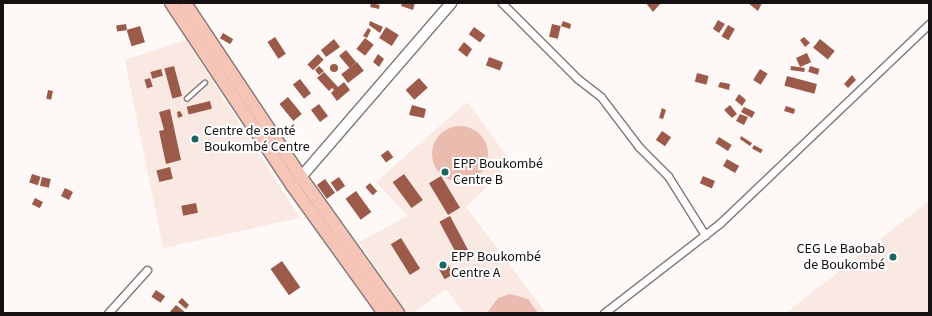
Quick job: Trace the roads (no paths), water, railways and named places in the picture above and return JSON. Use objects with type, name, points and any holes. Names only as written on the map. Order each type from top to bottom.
[{"type":"main road","points":[[171,3],[292,185],[384,313]]},
{"type":"main road","points":[[185,3],[301,177],[398,313]]},
{"type":"street","points":[[301,177],[451,3]]},
{"type":"street","points":[[502,3],[578,79],[601,97],[640,147],[668,176],[705,235]]},
{"type":"street","points":[[604,313],[705,235],[929,24]]},
{"type":"street","points":[[108,313],[147,270]]},
{"type":"lane","points":[[187,99],[205,83]]},
{"type":"place","name":"Centre de santé Boukombé Centre","points":[[195,139]]},
{"type":"place","name":"EPP Boukombé Centre B","points":[[445,172]]},
{"type":"place","name":"CEG Le Baobab de Boukombé","points":[[893,257]]},
{"type":"place","name":"EPP Boukombé Centre A","points":[[443,265]]}]
